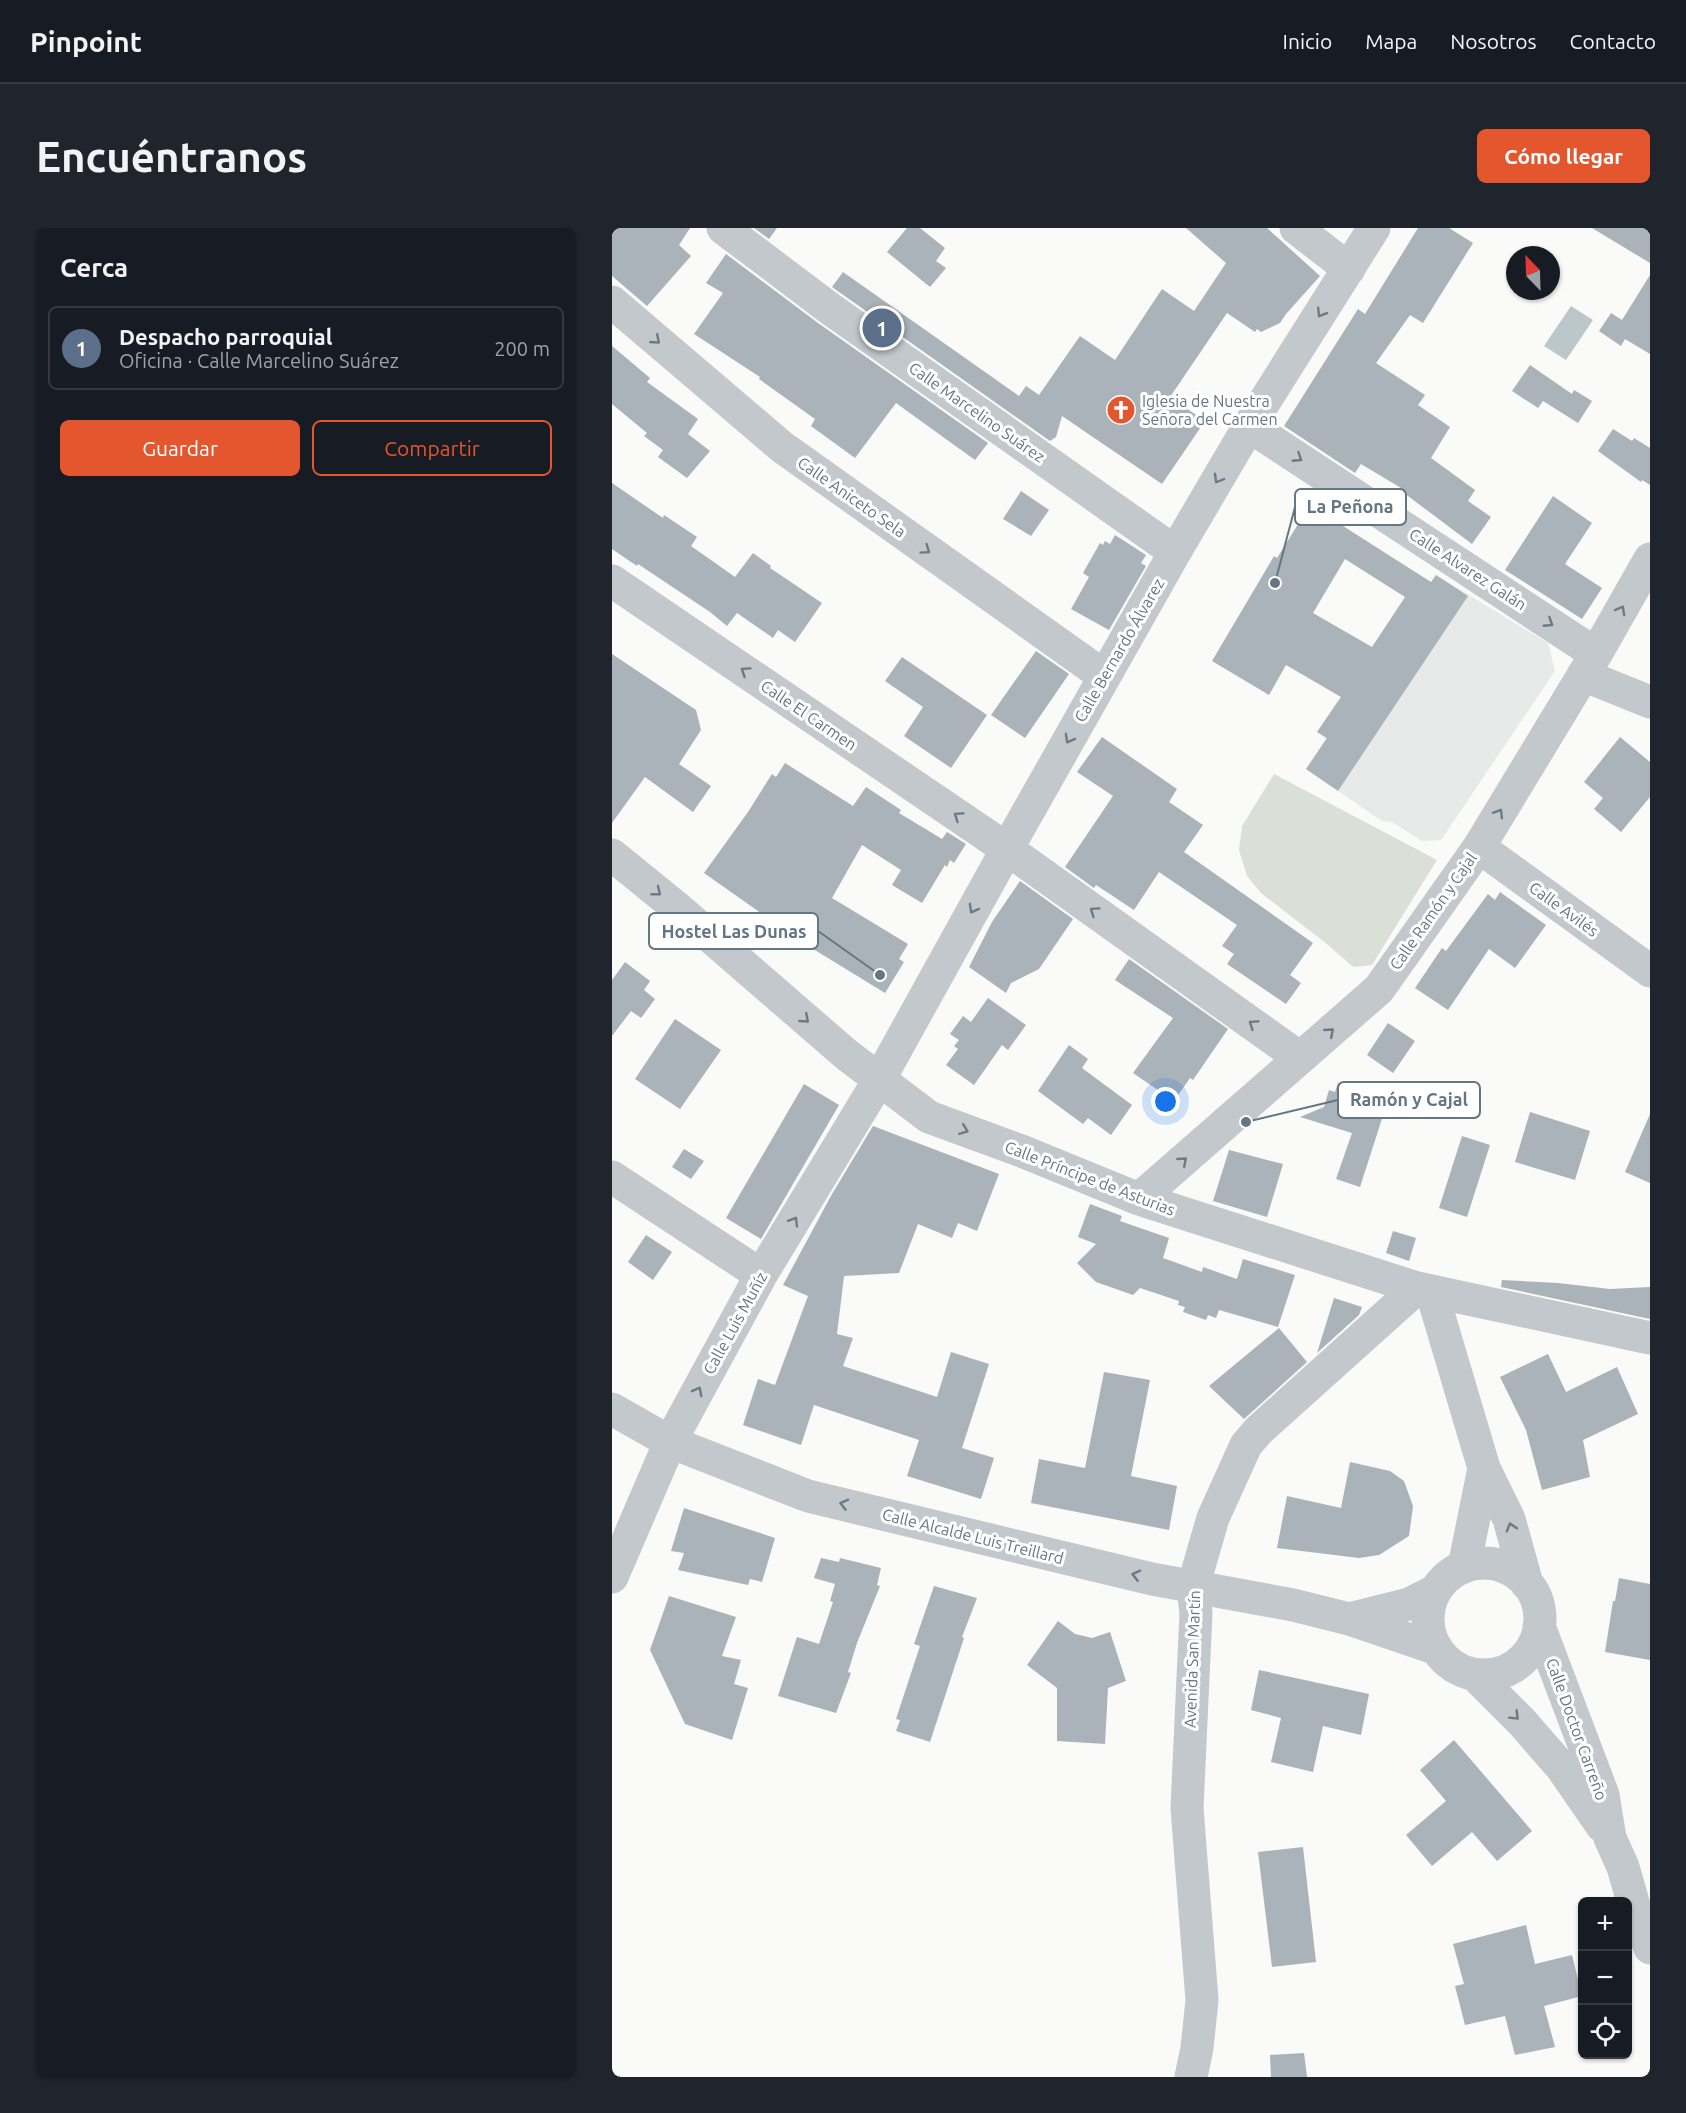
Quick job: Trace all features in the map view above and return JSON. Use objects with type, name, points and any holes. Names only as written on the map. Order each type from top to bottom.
[{"type":"street","name":"Calle Marcelino Suárez","points":[[723,228],[828,308],[1175,552]]},
{"type":"street","points":[[1296,228],[1348,269]]},
{"type":"street","name":"Calle Bernardo Álvarez","points":[[879,1080],[1006,849],[1175,552],[1249,426],[1374,228]]},
{"type":"street","name":"Calle Aniceto Sela","points":[[612,302],[782,447],[1104,676]]},
{"type":"street","name":"Calle Alvarez Galán","points":[[1249,426],[1590,664],[1650,702]]},
{"type":"street","name":"Calle Ramón y Cajal","points":[[1139,1199],[1379,989],[1479,847],[1590,664],[1650,559]]},
{"type":"street","name":"Calle El Carmen","points":[[612,581],[1006,849],[1300,1058]]},
{"type":"street","name":"Calle Avilés","points":[[1479,847],[1650,971]]},
{"type":"street","name":"Calle Príncipe de Asturias","points":[[612,855],[676,907],[847,1055],[929,1117],[1024,1152],[1139,1199],[1424,1291],[1650,1338]]},
{"type":"street","name":"Calle Luis Muñíz","points":[[612,1577],[670,1442],[761,1275],[879,1080]]},
{"type":"street","points":[[612,1177],[761,1275]]},
{"type":"street","points":[[1424,1291],[1484,1468],[1509,1519],[1527,1584]]},
{"type":"street","name":"Avenida San Martín","points":[[1191,2077],[1197,2048],[1202,2000],[1187,1808],[1196,1613],[1193,1587],[1213,1518],[1246,1445],[1259,1430],[1424,1291]]},
{"type":"street","name":"Calle Alcalde Luis Treillard","points":[[612,1408],[670,1442],[808,1496],[1152,1579],[1293,1605],[1349,1619],[1437,1649]]},
{"type":"street","points":[[1464,1567],[1484,1468]]},
{"type":"street","points":[[1474,1674],[1492,1674],[1509,1669],[1524,1658],[1534,1644],[1539,1626],[1539,1611],[1535,1597],[1527,1584],[1505,1567],[1485,1564],[1464,1567],[1453,1573],[1436,1591],[1430,1605],[1428,1620],[1430,1635],[1437,1649],[1453,1665],[1474,1674],[1522,1722],[1562,1768],[1616,1852],[1650,1889]]},
{"type":"street","name":"Calle Alcalde Luis Treillard","points":[[1349,1619],[1409,1604],[1436,1591]]},
{"type":"street","name":"Calle Doctor Carreño","points":[[1539,1626],[1603,1795],[1616,1852]]},
{"type":"street","points":[[1616,1852],[1650,1948]]},
{"type":"shaded area","points":[[1571,306],[1593,320],[1566,360],[1544,346]]},
{"type":"shaded area","points":[[1436,575],[1548,643],[1555,671],[1441,840],[1422,841],[1392,822],[1382,821],[1306,769],[1326,739],[1317,732],[1337,702],[1346,708]]},
{"type":"shaded area","points":[[1274,774],[1437,860],[1372,965],[1353,967],[1261,893],[1247,876],[1239,850],[1242,826]]},
{"type":"building","points":[[612,228],[690,228],[679,245],[691,256],[647,306],[612,276]]},
{"type":"building","points":[[754,228],[777,228],[769,239]]},
{"type":"building","points":[[907,228],[920,228],[945,248],[936,261],[946,268],[930,287],[887,252]]},
{"type":"building","points":[[1186,228],[1267,228],[1320,276],[1280,323],[1261,332],[1257,329],[1255,332],[1227,313],[1170,397],[1205,421],[1162,484],[1062,416],[1056,437],[1050,441],[832,287],[843,272],[1019,396],[1026,386],[1039,395],[1080,336],[1115,360],[1162,289],[1194,311],[1226,263]]},
{"type":"building","points":[[1418,228],[1449,228],[1473,243],[1423,323],[1410,315],[1376,363],[1425,395],[1418,405],[1450,427],[1431,458],[1475,490],[1468,501],[1491,517],[1472,544],[1400,490],[1401,488],[1361,464],[1355,473],[1284,426],[1358,309],[1365,314]]},
{"type":"building","points":[[1592,228],[1650,228],[1650,263]]},
{"type":"building","points":[[726,254],[818,323],[988,443],[975,460],[896,403],[855,458],[811,426],[815,419],[759,379],[760,377],[694,334],[723,293],[706,283]]},
{"type":"building","points":[[1650,275],[1650,354],[1625,339],[1621,346],[1599,331],[1611,313],[1622,320]]},
{"type":"building","points":[[612,346],[650,378],[647,382],[698,419],[688,434],[710,451],[687,478],[658,457],[663,450],[644,436],[647,433],[612,404]]},
{"type":"building","points":[[1530,365],[1572,394],[1574,390],[1592,401],[1578,423],[1543,401],[1538,408],[1512,391]]},
{"type":"building","points":[[1613,429],[1632,441],[1634,438],[1650,448],[1650,485],[1642,480],[1641,482],[1598,451]]},
{"type":"building","points":[[612,483],[663,518],[664,515],[697,537],[691,546],[735,577],[753,553],[771,566],[770,568],[822,603],[795,642],[778,630],[773,638],[737,613],[727,626],[710,612],[612,549]]},
{"type":"building","points":[[1021,491],[1049,510],[1031,536],[1003,519]]},
{"type":"building","points":[[1553,496],[1592,523],[1565,564],[1602,588],[1582,619],[1505,570]]},
{"type":"building","points":[[1310,505],[1431,582],[1436,575],[1468,596],[1338,791],[1306,769],[1327,738],[1317,732],[1341,697],[1286,665],[1269,695],[1212,661],[1274,556],[1277,558]],"holes":[[[1345,559],[1405,597],[1372,647],[1313,613]]]},
{"type":"building","points":[[1115,535],[1146,555],[1141,563],[1146,566],[1109,630],[1071,609],[1089,577],[1083,573],[1100,543],[1103,545],[1105,541],[1110,544]]},
{"type":"building","points":[[1036,651],[1069,674],[1025,738],[991,715]]},
{"type":"building","points":[[612,654],[696,710],[701,730],[679,764],[711,786],[693,812],[645,777],[612,823]]},
{"type":"building","points":[[902,657],[987,715],[951,768],[904,736],[923,707],[885,681]]},
{"type":"building","points":[[1102,737],[1177,789],[1169,802],[1203,825],[1184,852],[1313,943],[1290,975],[1301,983],[1286,1004],[1227,964],[1234,954],[1222,946],[1237,925],[1159,872],[1134,910],[1096,885],[1094,888],[1065,867],[1113,796],[1077,772]]},
{"type":"building","points":[[1620,737],[1650,762],[1650,797],[1621,832],[1594,809],[1603,798],[1584,782]]},
{"type":"building","points":[[785,763],[853,806],[866,787],[901,810],[899,813],[942,839],[947,832],[966,844],[954,863],[950,860],[947,867],[945,865],[922,903],[892,885],[901,870],[862,845],[832,898],[908,944],[899,959],[904,962],[885,993],[774,925],[775,923],[704,873],[772,774],[776,777]]},
{"type":"building","points":[[1020,881],[1073,919],[1039,969],[1011,983],[1006,993],[969,967],[992,922]]},
{"type":"building","points":[[1500,892],[1546,925],[1515,968],[1489,949],[1448,1010],[1415,988],[1442,948],[1446,951],[1488,894],[1495,900]]},
{"type":"building","points":[[1129,959],[1228,1029],[1193,1080],[1190,1078],[1174,1101],[1133,1073],[1173,1018],[1115,980]]},
{"type":"building","points":[[625,962],[650,981],[644,990],[655,999],[641,1018],[631,1011],[612,1036],[612,980]]},
{"type":"building","points":[[988,998],[1026,1025],[1008,1050],[1002,1045],[974,1085],[946,1065],[958,1049],[954,1046],[959,1040],[950,1034],[963,1016],[971,1022]]},
{"type":"building","points":[[675,1019],[721,1050],[680,1109],[635,1079]]},
{"type":"building","points":[[1388,1023],[1415,1041],[1393,1073],[1367,1055]]},
{"type":"building","points":[[1069,1045],[1088,1059],[1082,1068],[1132,1105],[1111,1135],[1088,1118],[1083,1124],[1038,1091]]},
{"type":"building","points":[[1338,1083],[1388,1100],[1360,1187],[1336,1179],[1352,1133],[1300,1117],[1324,1107],[1329,1090],[1335,1092]]},
{"type":"building","points":[[804,1084],[839,1105],[761,1239],[726,1218]]},
{"type":"building","points":[[1530,1112],[1590,1131],[1575,1180],[1515,1162]]},
{"type":"building","points":[[1650,1114],[1650,1183],[1625,1172]]},
{"type":"building","points":[[873,1126],[999,1174],[977,1231],[958,1223],[952,1238],[918,1224],[899,1273],[844,1276],[837,1334],[853,1338],[843,1366],[937,1397],[951,1352],[989,1364],[962,1448],[994,1458],[981,1499],[907,1476],[919,1440],[814,1405],[801,1445],[743,1425],[758,1379],[775,1385],[808,1296],[783,1285],[832,1194]]},
{"type":"building","points":[[1462,1136],[1490,1145],[1467,1217],[1439,1208]]},
{"type":"building","points":[[684,1149],[704,1161],[691,1179],[672,1167]]},
{"type":"building","points":[[1229,1150],[1283,1164],[1267,1217],[1213,1201]]},
{"type":"building","points":[[1090,1204],[1122,1216],[1120,1221],[1169,1238],[1163,1258],[1202,1272],[1203,1267],[1237,1279],[1243,1259],[1295,1275],[1278,1327],[1219,1310],[1216,1318],[1208,1315],[1206,1320],[1183,1312],[1185,1307],[1178,1305],[1179,1301],[1140,1288],[1133,1295],[1096,1282],[1077,1263],[1096,1244],[1078,1237]]},
{"type":"building","points":[[1393,1231],[1416,1238],[1409,1261],[1386,1253]]},
{"type":"building","points":[[646,1235],[672,1252],[653,1280],[628,1262]]},
{"type":"building","points":[[1502,1280],[1610,1289],[1650,1287],[1650,1319],[1501,1287]]},
{"type":"building","points":[[1334,1298],[1362,1307],[1359,1315],[1317,1353]]},
{"type":"building","points":[[1279,1328],[1307,1362],[1244,1419],[1209,1386]]},
{"type":"building","points":[[1548,1354],[1566,1392],[1617,1367],[1638,1414],[1583,1440],[1590,1477],[1542,1490],[1526,1430],[1500,1377]]},
{"type":"building","points":[[1104,1372],[1150,1380],[1131,1476],[1177,1486],[1169,1530],[1031,1503],[1039,1459],[1085,1468]]},
{"type":"building","points":[[1350,1462],[1390,1471],[1404,1481],[1413,1506],[1409,1536],[1379,1555],[1359,1558],[1277,1548],[1287,1496],[1341,1508]]},
{"type":"building","points":[[684,1508],[775,1538],[762,1582],[750,1579],[748,1585],[678,1570],[684,1553],[671,1551]]},
{"type":"building","points":[[821,1558],[839,1562],[840,1558],[881,1568],[877,1585],[880,1586],[857,1643],[848,1672],[851,1673],[836,1713],[778,1696],[797,1637],[819,1644],[833,1602],[830,1601],[835,1584],[814,1578]]},
{"type":"building","points":[[1619,1578],[1650,1584],[1650,1660],[1605,1652]]},
{"type":"building","points":[[934,1586],[977,1598],[962,1637],[964,1638],[930,1742],[896,1731],[900,1720],[896,1719],[920,1646],[914,1644]]},
{"type":"building","points":[[669,1596],[736,1617],[722,1656],[741,1660],[734,1684],[748,1688],[732,1740],[685,1724],[650,1650]]},
{"type":"building","points":[[1058,1621],[1075,1634],[1092,1638],[1110,1632],[1126,1681],[1108,1688],[1105,1744],[1057,1741],[1057,1688],[1027,1665]]},
{"type":"building","points":[[1259,1670],[1369,1694],[1361,1735],[1323,1726],[1313,1772],[1271,1762],[1281,1718],[1251,1710]]},
{"type":"building","points":[[1454,1740],[1532,1831],[1497,1861],[1472,1832],[1432,1866],[1406,1835],[1446,1801],[1420,1770]]},
{"type":"building","points":[[1303,1847],[1316,1962],[1272,1967],[1258,1852]]},
{"type":"building","points":[[1526,1925],[1535,1964],[1572,1955],[1578,1980],[1578,1997],[1544,2006],[1555,2047],[1515,2055],[1505,2016],[1465,2025],[1455,1986],[1464,1984],[1453,1944]]},
{"type":"building","points":[[1304,2053],[1307,2077],[1271,2077],[1270,2055]]},
{"type":"place","name":"Despacho parroquial","points":[[882,328]]},
{"type":"place","name":"Iglesia de Nuestra Señora del Carmen","points":[[1121,410]]},
{"type":"place","name":"La Peñona","points":[[1275,583]]},
{"type":"place","name":"Hostel Las Dunas","points":[[880,975]]},
{"type":"place","name":"Ramón y Cajal","points":[[1246,1122]]}]
